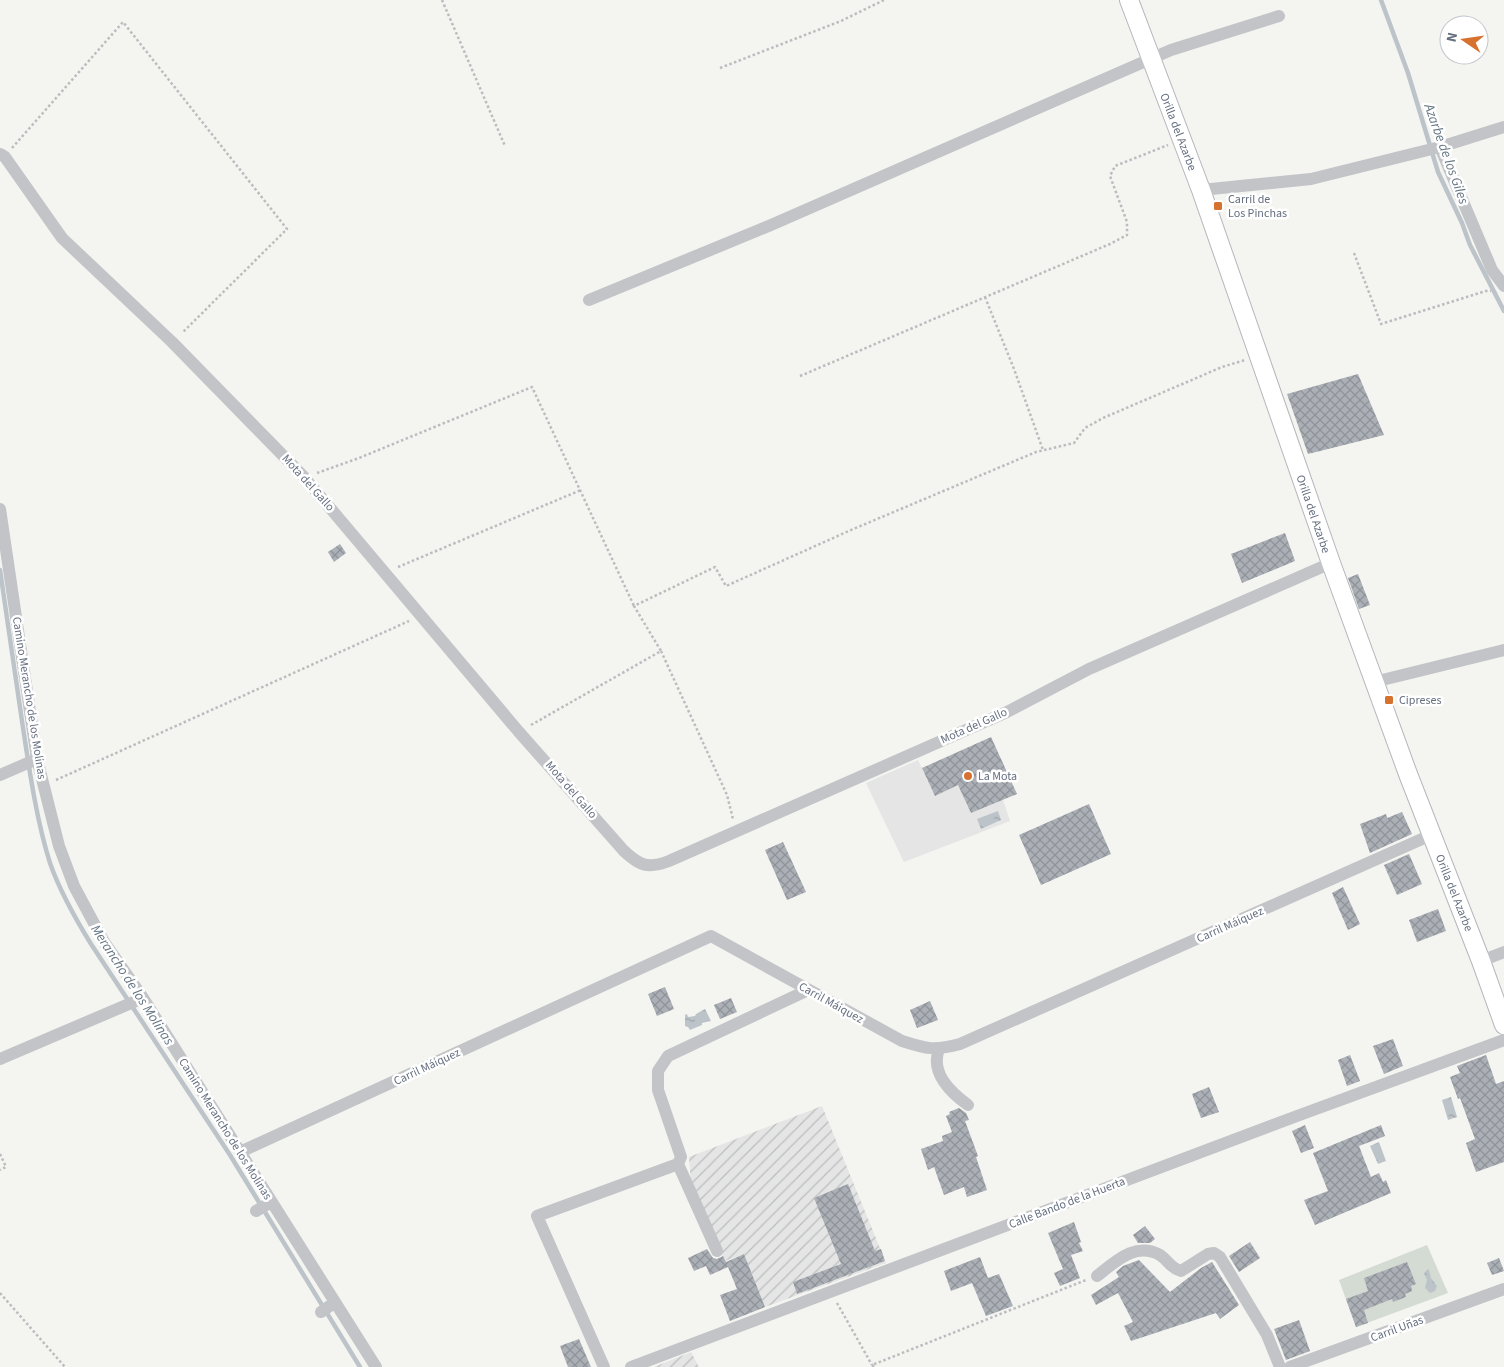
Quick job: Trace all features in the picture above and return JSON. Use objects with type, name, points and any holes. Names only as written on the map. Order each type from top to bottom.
[{"type":"main road","name":"Orilla del Azarbe","points":[[1129,0],[1201,190],[1374,682],[1504,1025]]},
{"type":"street","points":[[589,300],[771,226],[892,171],[1152,60],[1171,50],[1279,16]]},
{"type":"street","points":[[1201,190],[1311,179],[1434,149],[1504,127]]},
{"type":"street","points":[[1434,149],[1492,270],[1504,286]]},
{"type":"street","name":"Mota del Gallo","points":[[2,155],[62,238],[172,342],[304,477],[519,732],[624,851],[635,861],[645,865],[657,866],[735,830],[1007,712],[1089,669],[1331,563]]},
{"type":"street","name":"Camino Merancho de los Molinas","points":[[0,509],[31,762],[44,786],[59,846],[74,886],[134,1002],[240,1152],[264,1206],[328,1308],[376,1367]]},
{"type":"street","points":[[1374,682],[1504,650]]},
{"type":"street","points":[[0,776],[31,762]]},
{"type":"street","name":"Carril Máiquez","points":[[240,1152],[711,936],[902,1041],[939,1050],[960,1044],[1431,835]]},
{"type":"street","points":[[1481,961],[1504,952]]},
{"type":"street","points":[[604,1367],[537,1216],[678,1164],[681,1157],[658,1090],[658,1071],[668,1056],[808,990]]},
{"type":"street","points":[[0,1059],[134,1002]]},
{"type":"street","name":"Calle Bando de la Huerta","points":[[631,1367],[1504,1040]]},
{"type":"street","points":[[939,1050],[936,1058],[936,1067],[941,1078],[957,1097],[968,1105]]},
{"type":"street","points":[[678,1164],[717,1251]]},
{"type":"street","points":[[1097,1276],[1125,1255],[1134,1251],[1144,1250],[1152,1252],[1161,1256],[1174,1269],[1181,1271],[1208,1254],[1214,1253],[1220,1257],[1267,1335],[1280,1367]]},
{"type":"street","name":"Carril Uñas","points":[[1290,1367],[1504,1289]]},
{"type":"path","points":[[442,0],[505,146]]},
{"type":"path","points":[[720,68],[841,21],[884,0]]},
{"type":"path","points":[[2,155],[123,22],[287,228],[172,342]]},
{"type":"path","points":[[800,376],[1110,244],[1127,234],[1127,222],[1110,176],[1115,166],[1181,140]]},
{"type":"path","points":[[1354,253],[1381,324],[1486,291]]},
{"type":"path","points":[[985,297],[1014,369],[1043,450]]},
{"type":"path","points":[[634,606],[715,567],[726,586],[852,530],[1043,450],[1074,443],[1085,428],[1103,418],[1222,367],[1258,356]]},
{"type":"path","points":[[304,477],[359,458],[532,387],[634,606],[661,650],[728,795],[735,830]]},
{"type":"path","points":[[386,572],[581,490]]},
{"type":"path","points":[[44,786],[407,623],[418,613]]},
{"type":"path","points":[[519,732],[661,650]]},
{"type":"path","points":[[0,1154],[6,1167],[0,1170]]},
{"type":"path","points":[[832,1298],[838,1304],[873,1366],[1097,1276]]},
{"type":"path","points":[[0,1293],[66,1367]]},
{"type":"shaded area","points":[[918,760],[935,796],[958,785],[971,813],[1003,800],[1010,821],[904,862],[866,783]]},
{"type":"shaded area","points":[[822,1106],[886,1263],[765,1307],[744,1254],[725,1261],[691,1184],[689,1157]]},
{"type":"shaded area","points":[[1427,1245],[1448,1293],[1356,1327],[1339,1280]]},
{"type":"shaded area","points":[[691,1352],[699,1367],[654,1367]]},
{"type":"water","points":[[998,811],[1001,820],[981,829],[977,819]]},
{"type":"water","points":[[705,1009],[711,1021],[702,1023],[702,1025],[690,1030],[685,1026],[685,1015],[687,1014],[688,1017],[695,1016]]},
{"type":"water","points":[[1451,1097],[1457,1117],[1448,1120],[1442,1100]]},
{"type":"water","points":[[1379,1142],[1386,1161],[1378,1164],[1370,1146]]},
{"type":"water","points":[[1428,1269],[1431,1278],[1437,1286],[1435,1291],[1430,1293],[1425,1288],[1427,1280],[1424,1273]]},
{"type":"building","points":[[1358,374],[1384,435],[1308,454],[1287,394]]},
{"type":"building","points":[[1285,533],[1295,561],[1242,583],[1231,554]]},
{"type":"building","points":[[340,544],[346,553],[334,562],[328,552]]},
{"type":"building","points":[[1358,574],[1370,605],[1359,609],[1348,578]]},
{"type":"building","name":"La Mota","points":[[991,737],[1017,794],[971,813],[958,785],[935,796],[922,768]]},
{"type":"building","points":[[1089,804],[1111,854],[1041,885],[1019,835]]},
{"type":"building","points":[[1402,812],[1412,834],[1370,853],[1360,824],[1386,814],[1387,818]]},
{"type":"building","points":[[783,842],[806,892],[787,900],[765,850]]},
{"type":"building","points":[[1409,854],[1422,884],[1397,895],[1384,865]]},
{"type":"building","points":[[1343,887],[1360,924],[1348,930],[1332,893]]},
{"type":"building","points":[[1438,909],[1446,931],[1417,942],[1409,920]]},
{"type":"building","points":[[665,987],[674,1009],[657,1016],[648,994]]},
{"type":"building","points":[[731,998],[737,1012],[720,1019],[714,1005]]},
{"type":"building","points":[[930,1001],[938,1020],[917,1028],[910,1010]]},
{"type":"building","points":[[1393,1039],[1403,1066],[1384,1074],[1373,1046]]},
{"type":"building","points":[[1350,1055],[1360,1081],[1347,1086],[1338,1060]]},
{"type":"building","points":[[1486,1055],[1496,1084],[1504,1081],[1504,1162],[1476,1172],[1466,1143],[1475,1139],[1450,1077],[1460,1073],[1457,1066]]},
{"type":"building","points":[[1209,1087],[1219,1112],[1201,1118],[1192,1094]]},
{"type":"building","points":[[959,1108],[966,1113],[969,1120],[965,1121],[978,1156],[976,1157],[987,1190],[967,1197],[964,1187],[944,1195],[934,1167],[928,1170],[921,1149],[943,1141],[942,1136],[952,1132],[946,1116],[950,1114],[949,1112]]},
{"type":"building","points":[[1305,1125],[1314,1148],[1301,1153],[1292,1131]]},
{"type":"building","points":[[1381,1125],[1385,1136],[1359,1146],[1371,1177],[1379,1173],[1383,1182],[1386,1180],[1391,1193],[1315,1225],[1304,1200],[1328,1191],[1313,1153]]},
{"type":"building","points":[[848,1184],[875,1251],[881,1249],[885,1261],[797,1294],[793,1282],[841,1264],[814,1198]]},
{"type":"building","points":[[1074,1222],[1083,1251],[1071,1255],[1080,1278],[1060,1286],[1054,1273],[1063,1269],[1048,1233]]},
{"type":"building","points":[[1145,1226],[1155,1239],[1150,1243],[1138,1243],[1133,1235]]},
{"type":"building","points":[[1250,1242],[1260,1258],[1239,1272],[1229,1256]]},
{"type":"building","points":[[707,1249],[713,1258],[717,1259],[723,1256],[726,1262],[744,1254],[765,1307],[730,1321],[720,1295],[737,1289],[728,1267],[710,1275],[706,1266],[694,1271],[688,1258]]},
{"type":"building","points":[[980,1257],[988,1278],[999,1274],[1013,1306],[986,1316],[972,1283],[951,1291],[944,1271]]},
{"type":"building","points":[[1499,1258],[1504,1271],[1492,1275],[1487,1263]]},
{"type":"building","points":[[1139,1260],[1170,1292],[1201,1268],[1212,1262],[1239,1305],[1220,1319],[1216,1313],[1131,1341],[1124,1326],[1133,1322],[1118,1293],[1096,1305],[1091,1295],[1119,1277],[1116,1272],[1123,1266]]},
{"type":"building","points":[[1407,1262],[1416,1284],[1411,1286],[1412,1291],[1405,1294],[1406,1297],[1393,1302],[1392,1299],[1364,1310],[1368,1323],[1356,1327],[1346,1299],[1368,1291],[1364,1278]]},
{"type":"building","points":[[1299,1320],[1310,1351],[1286,1360],[1274,1329]]},
{"type":"building","points":[[579,1339],[591,1367],[568,1367],[560,1346]]},
{"type":"waterway","name":"Azarbe de los Giles","points":[[1381,0],[1408,73],[1438,172],[1462,223],[1470,245],[1504,311]]},
{"type":"waterway","name":"Merancho de los Molinas","points":[[0,570],[33,793],[45,846],[58,884],[91,944],[230,1155],[360,1367]]},
{"type":"place","name":"Carril de Los Pinchas","points":[[1218,206]]},
{"type":"place","name":"Cipreses","points":[[1389,700]]},
{"type":"place","name":"La Mota","points":[[968,776]]}]
